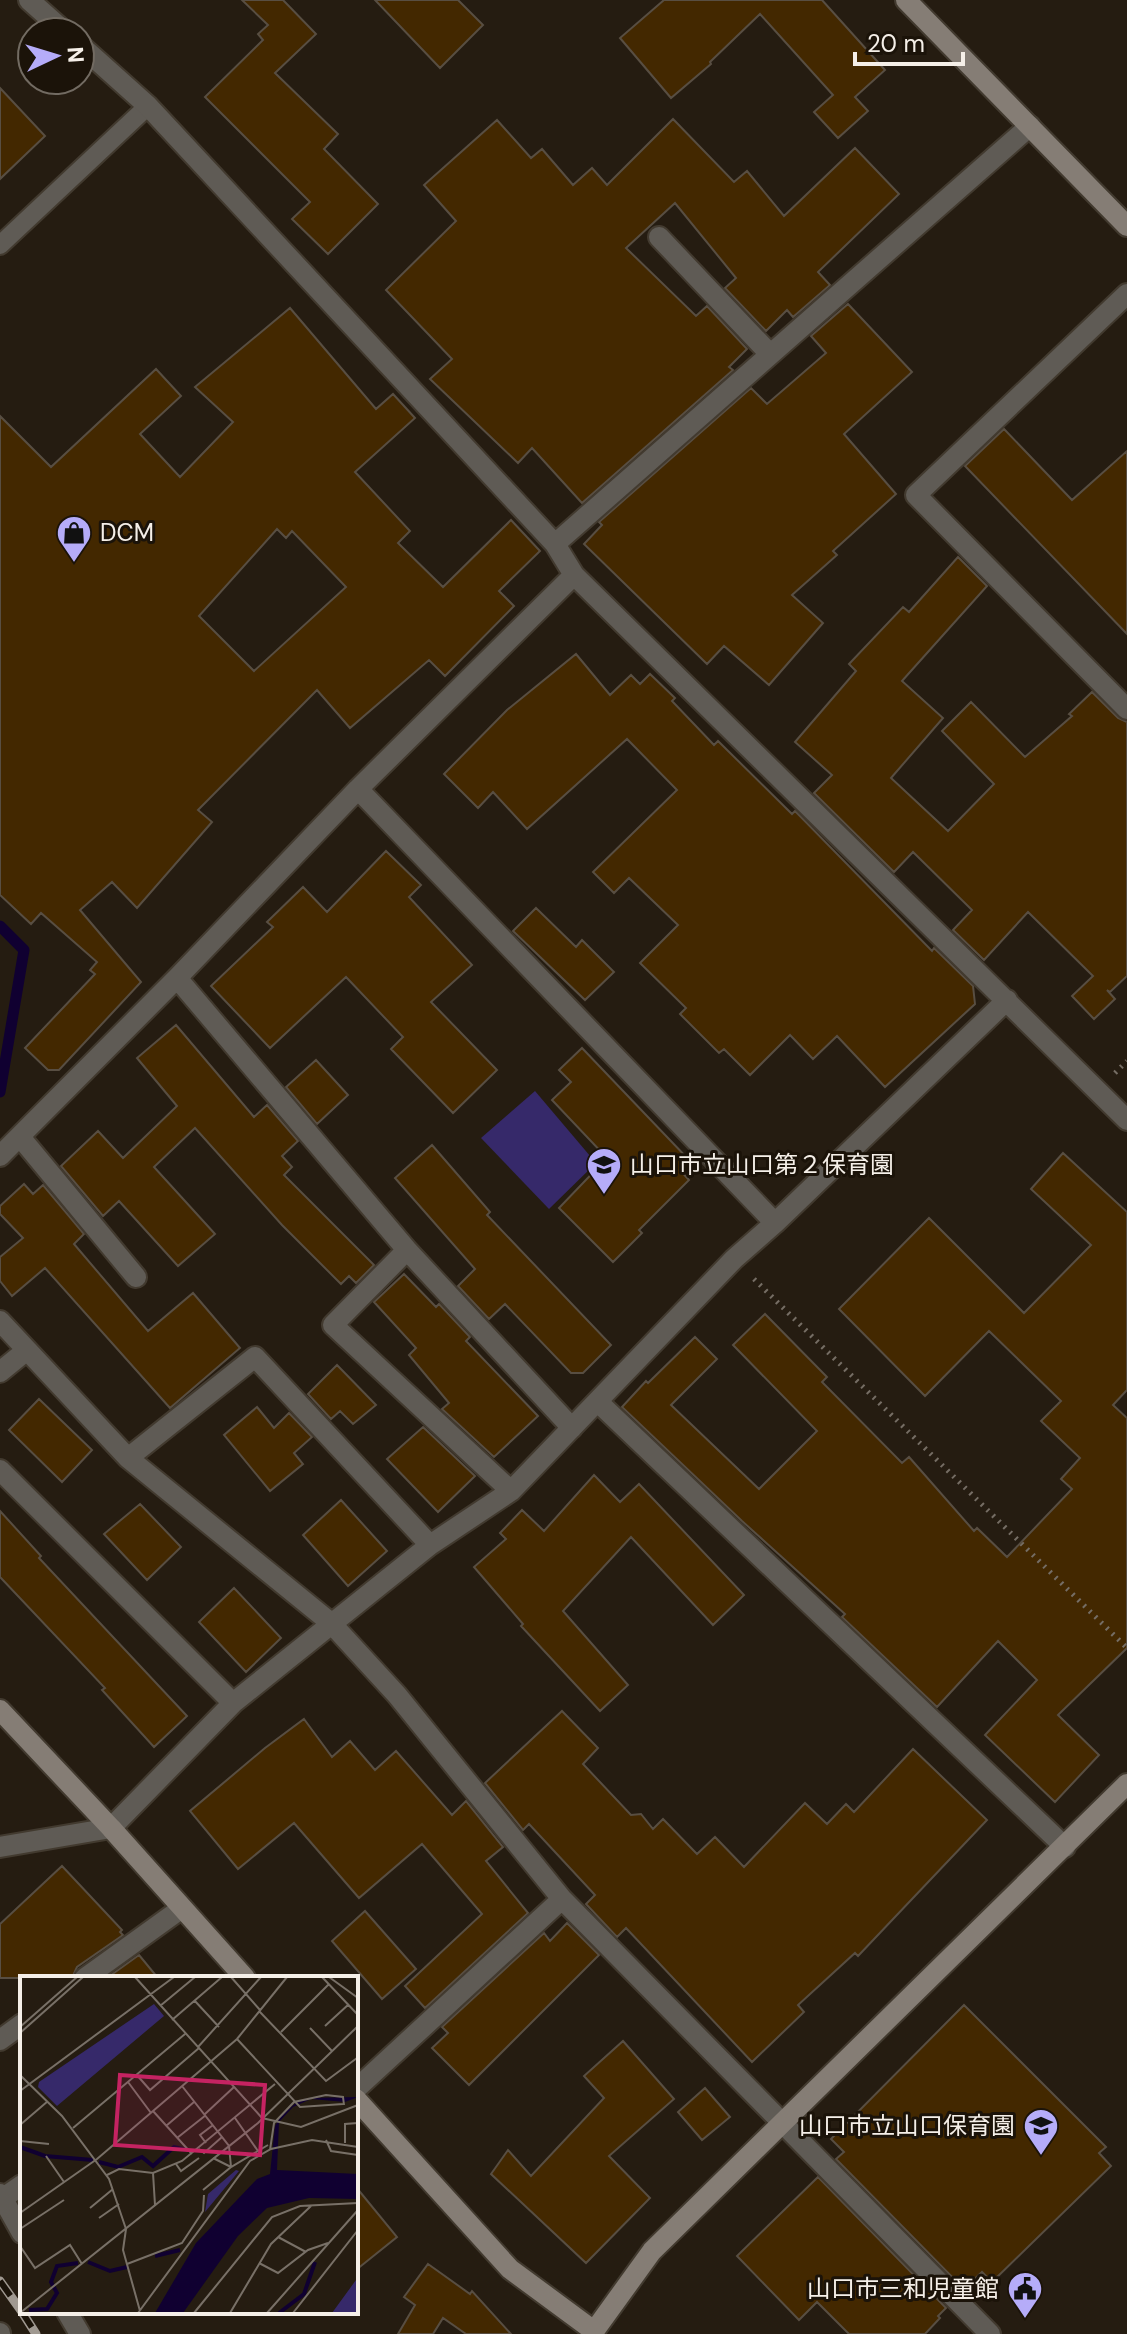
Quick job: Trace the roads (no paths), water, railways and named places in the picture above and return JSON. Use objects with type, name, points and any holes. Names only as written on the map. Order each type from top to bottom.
[{"type":"street","points":[[29,0],[47,16]]},
{"type":"street","points":[[906,0],[1127,226]]},
{"type":"street","points":[[96,59],[148,106],[555,544],[574,575],[1127,1120]]},
{"type":"street","points":[[555,544],[1030,126]]},
{"type":"street","points":[[659,237],[770,354]]},
{"type":"street","points":[[1127,294],[916,495],[1127,709]]},
{"type":"street","points":[[0,1156],[21,1138],[358,789],[574,575]]},
{"type":"street","points":[[358,789],[775,1223]]},
{"type":"street","points":[[177,978],[407,1250],[572,1428]]},
{"type":"street","points":[[1,1848],[111,1828],[233,1703],[430,1545],[511,1491],[734,1259],[1007,1000]]},
{"type":"street","points":[[21,1138],[136,1277]]},
{"type":"street","points":[[407,1250],[333,1325],[511,1491]]},
{"type":"street","points":[[0,1321],[128,1458],[331,1623],[397,1695],[562,1899],[990,2334]]},
{"type":"street","points":[[0,1372],[27,1350]]},
{"type":"street","points":[[128,1458],[255,1357],[430,1545]]},
{"type":"street","points":[[598,1402],[1065,1847]]},
{"type":"street","points":[[0,1470],[233,1703]]},
{"type":"street","points":[[0,1710],[243,1976]]},
{"type":"street","points":[[358,2101],[510,2269],[595,2333],[652,2251],[1127,1784]]},
{"type":"street","points":[[358,2087],[562,1899]]},
{"type":"street","points":[[88,1976],[182,1908]]},
{"type":"street","points":[[0,2040],[20,2025]]},
{"type":"street","points":[[20,2186],[2,2196],[20,2229]]},
{"type":"street","points":[[68,2314],[80,2334]]},
{"type":"lane","points":[[0,245],[148,106]]},
{"type":"waterway","points":[[0,926],[24,950],[0,1092]]},
{"type":"railway","points":[[0,2281],[20,2309]]},
{"type":"railway","points":[[23,2314],[36,2334]]},
{"type":"place","name":"DCM","points":[[74,564]]},
{"type":"place","name":"山口市立山口第２保育園","points":[[604,1196]]},
{"type":"place","name":"山口市立山口保育園","points":[[1041,2157]]},
{"type":"place","name":"山口市三和児童館","points":[[1025,2320]]}]
